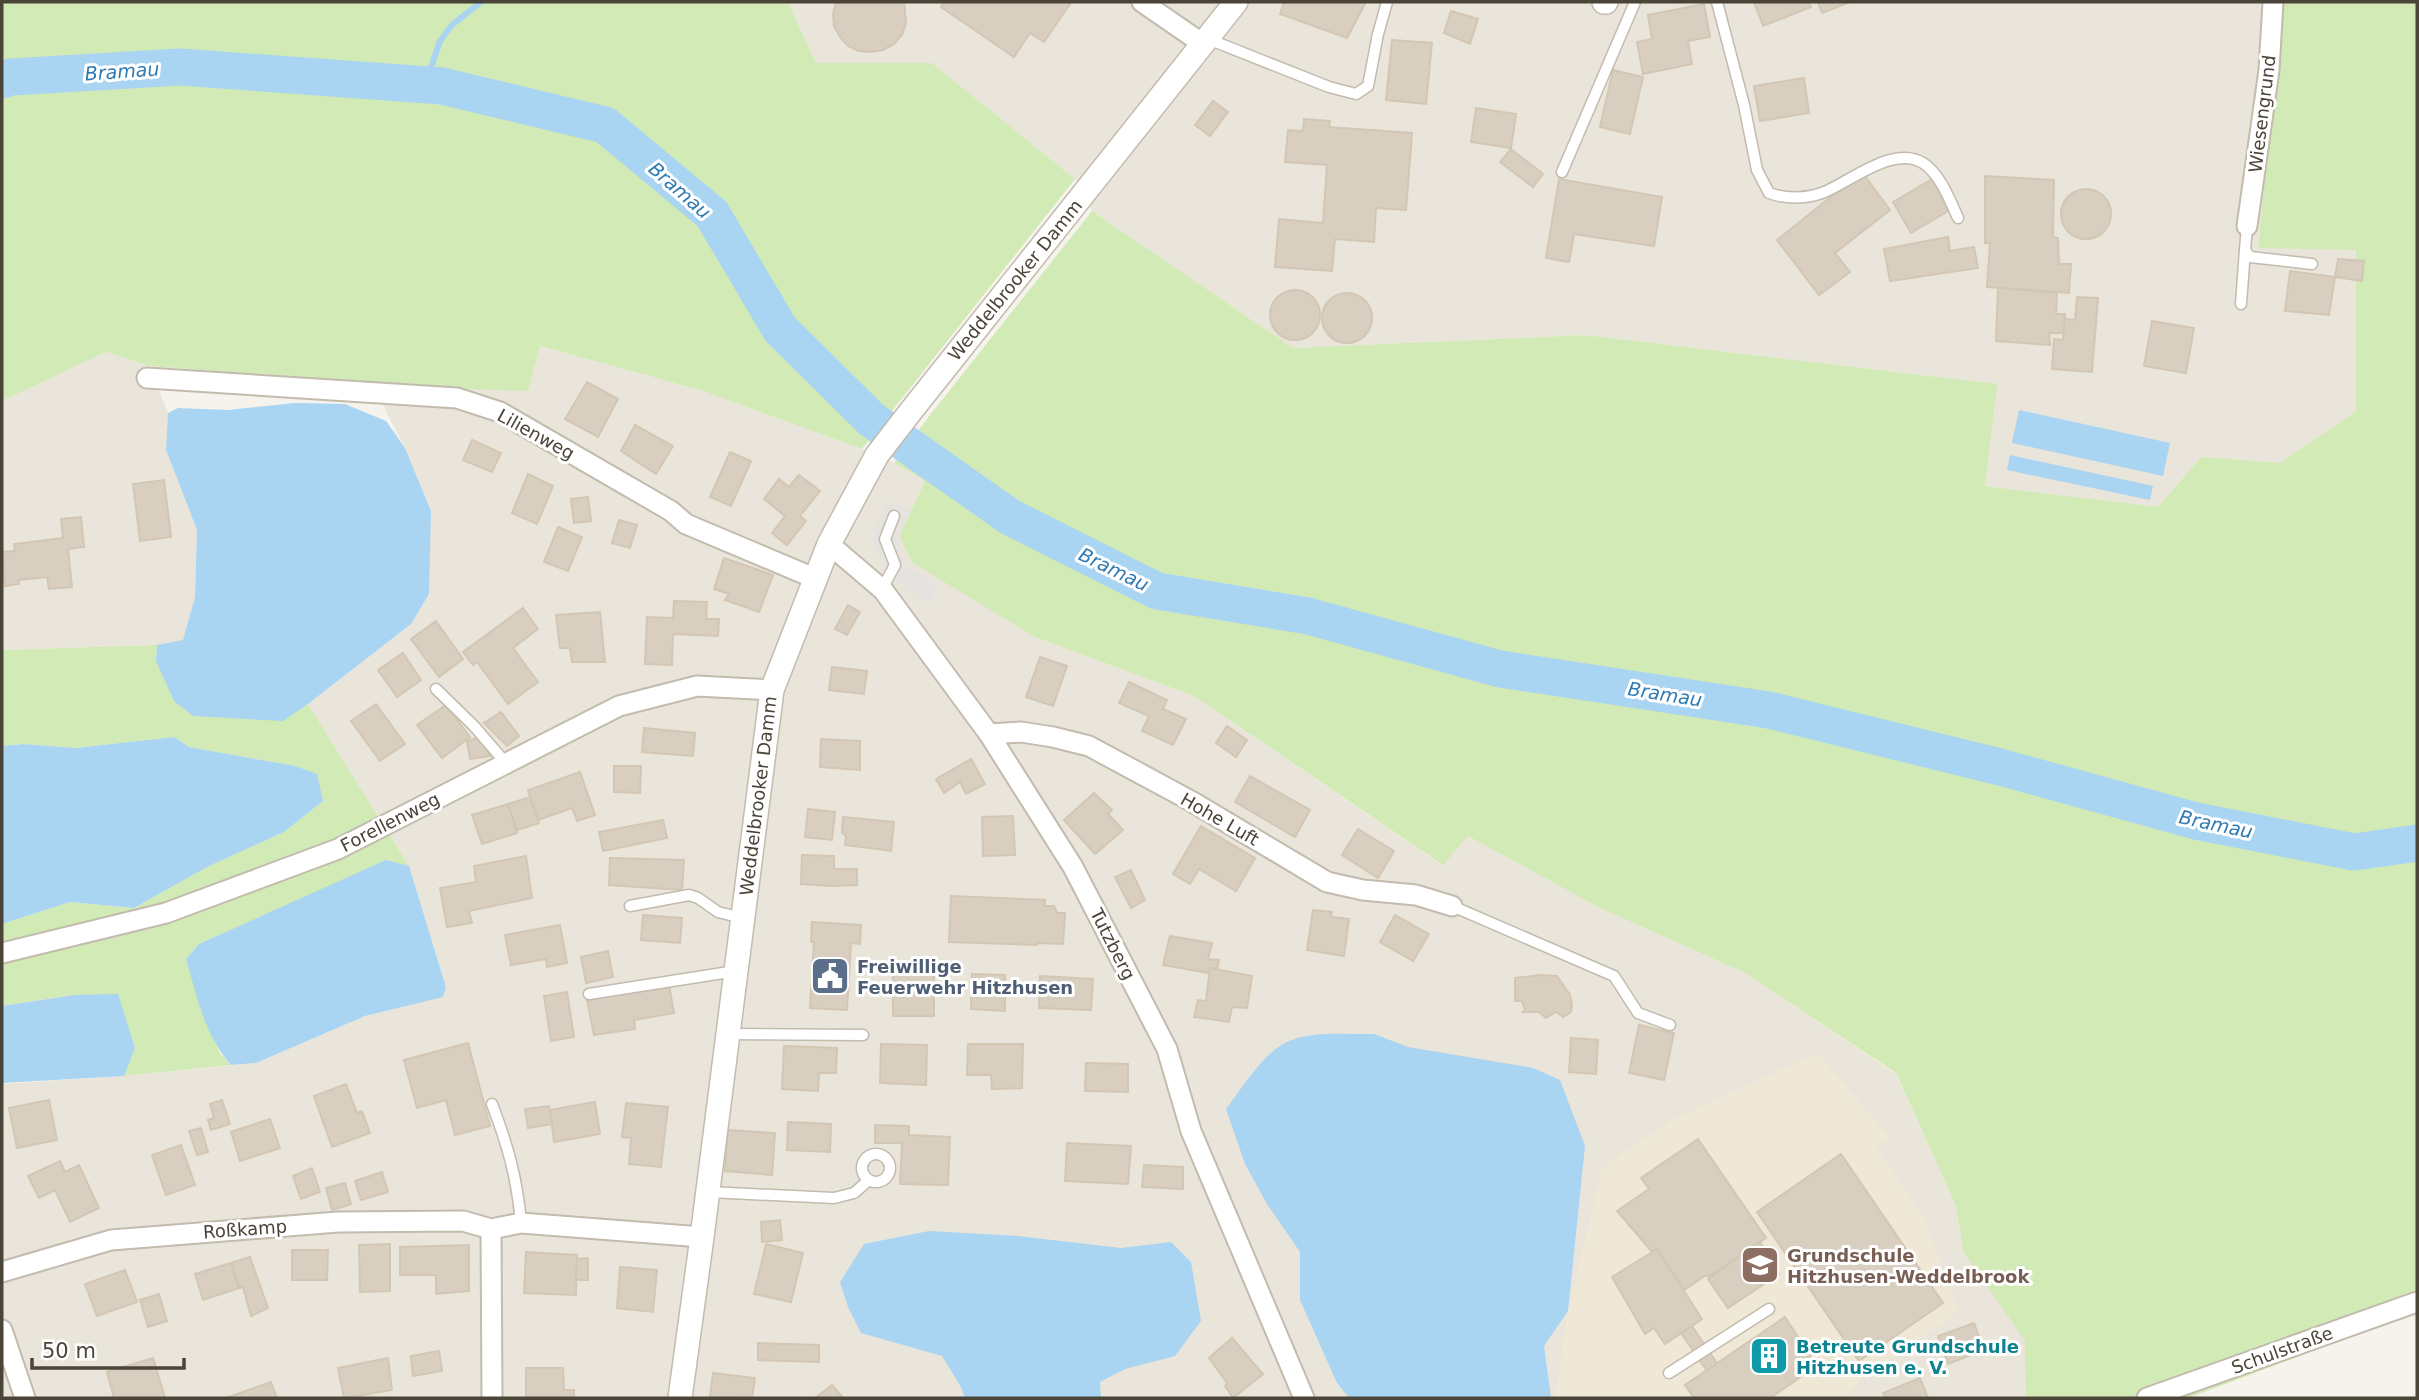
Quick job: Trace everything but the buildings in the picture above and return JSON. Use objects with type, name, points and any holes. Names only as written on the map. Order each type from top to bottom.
[{"type":"street","points":[[1142,2],[1205,41]]},
{"type":"street","name":"Weddelbrooker Damm","points":[[680,1398],[772,690],[814,578],[829,544],[877,456],[1236,2]]},
{"type":"street","name":"Wiesengrund","points":[[2247,226],[2269,70],[2273,2]]},
{"type":"street","name":"Lilienweg","points":[[147,378],[457,398],[499,412],[671,511],[686,524],[814,578]]},
{"type":"street","name":"Tutzberg","points":[[829,544],[882,589],[989,734],[1073,867],[1167,1049],[1191,1131],[1304,1398]]},
{"type":"street","name":"Forellenweg","points":[[2,953],[166,913],[338,849],[620,706],[697,686],[772,690]]},
{"type":"street","name":"Hohe Luft","points":[[989,734],[1021,732],[1089,746],[1191,801],[1327,882],[1363,890],[1416,895],[1452,906]]},
{"type":"street","name":"Roßkamp","points":[[2,1272],[111,1240],[338,1222],[463,1221],[491,1229],[521,1223],[702,1237]]},
{"type":"street","points":[[491,1229],[492,1398]]},
{"type":"street","name":"Schulstraße","points":[[2147,1398],[2417,1302]]},
{"type":"street","points":[[2,1330],[25,1398]]},
{"type":"lane","points":[[1205,41],[1329,88],[1356,94],[1368,86],[1387,2]]},
{"type":"lane","points":[[1562,172],[1634,2]]},
{"type":"lane","points":[[1717,2],[1744,105],[1757,170],[1769,193],[1790,198],[1822,193],[1875,166],[1908,158],[1923,163],[1934,174],[1958,218]]},
{"type":"lane","points":[[2241,304],[2247,226]]},
{"type":"lane","points":[[2245,250],[2250,257],[2312,264]]},
{"type":"lane","points":[[882,589],[895,565],[885,539],[894,516]]},
{"type":"lane","points":[[436,689],[474,726],[505,762]]},
{"type":"lane","points":[[630,906],[689,895],[718,912],[743,918]]},
{"type":"lane","points":[[1452,906],[1614,976],[1639,1013],[1670,1026]]},
{"type":"lane","points":[[589,994],[736,971]]},
{"type":"lane","points":[[728,1034],[863,1035]]},
{"type":"lane","points":[[492,1104],[512,1161],[519,1192],[521,1223]]},
{"type":"lane","points":[[708,1192],[834,1198],[854,1193],[869,1180]]},
{"type":"lane","points":[[1669,1373],[1769,1309]]},
{"type":"shaded area","points":[[788,2],[2282,2],[2258,247],[2356,250],[2356,411],[2280,463],[2201,457],[2158,507],[1985,486],[1996,384],[1585,335],[1293,348],[1092,211],[1075,179],[932,63],[816,63]]},
{"type":"shaded area","points":[[540,346],[700,390],[894,463],[925,481],[899,536],[914,563],[1035,637],[1194,696],[1442,865],[1468,836],[1598,907],[1745,973],[1896,1074],[1956,1206],[1963,1251],[2026,1341],[2026,1398],[2,1398],[2,1084],[256,1063],[365,1016],[443,996],[446,986],[409,866],[308,704],[411,624],[431,511],[405,448],[371,382],[528,391]]},
{"type":"shaded area","points":[[106,352],[149,366],[168,413],[166,450],[197,530],[195,597],[183,641],[157,645],[2,650],[2,401]]},
{"type":"shaded area","points":[[887,500],[910,510],[899,536],[902,561],[909,569],[939,586],[927,605],[886,569],[878,555],[874,542],[875,529]]},
{"type":"shaded area","name":"Grundschule Hitzhusen-Weddelbrook","points":[[1817,1053],[1889,1137],[1876,1146],[1925,1220],[1958,1312],[1862,1378],[1844,1398],[1555,1398],[1568,1311],[1602,1168],[1672,1120]]},
{"type":"green space","points":[[2,2],[788,2],[816,63],[932,63],[1075,179],[862,449],[700,390],[540,346],[528,391],[460,389],[149,366],[106,352],[2,401]]},
{"type":"green space","points":[[2282,2],[2417,2],[2417,1312],[2188,1398],[2026,1398],[2025,1341],[1963,1251],[1956,1206],[1896,1073],[1745,973],[1598,907],[1468,836],[1443,865],[1194,696],[1035,637],[913,563],[899,536],[925,481],[894,463],[1092,211],[1293,348],[1585,335],[1997,384],[1985,486],[2158,507],[2201,457],[2280,463],[2356,411],[2356,250],[2258,248]]},
{"type":"green space","points":[[157,645],[156,661],[282,721],[308,704],[409,866],[386,861],[199,944],[186,959],[219,1052],[231,1065],[124,1076],[135,1048],[73,995],[2,1006],[2,924],[70,902],[134,908],[209,866],[284,832],[323,801],[316,774],[295,766],[189,747],[174,737],[76,748],[23,744],[2,746],[2,650]]},
{"type":"water","points":[[295,403],[345,404],[386,421],[405,448],[431,511],[429,594],[411,624],[283,721],[193,716],[174,701],[156,661],[157,645],[183,640],[195,597],[197,530],[166,450],[168,413],[178,408],[228,410]]},
{"type":"water","points":[[2019,410],[2170,443],[2163,476],[2012,443]]},
{"type":"water","points":[[2010,455],[2153,486],[2150,500],[2007,470]]},
{"type":"water","points":[[174,737],[189,747],[295,766],[317,774],[323,801],[284,832],[209,866],[134,908],[70,902],[2,924],[2,746],[23,744],[76,748]]},
{"type":"water","points":[[386,860],[409,866],[446,987],[443,997],[365,1016],[256,1063],[231,1065],[208,1028],[186,959],[199,944]]},
{"type":"water","points":[[118,994],[135,1048],[124,1076],[2,1083],[2,1006],[74,995]]},
{"type":"water","points":[[1374,1034],[1408,1047],[1533,1068],[1560,1080],[1585,1146],[1568,1311],[1544,1346],[1551,1398],[1349,1398],[1337,1383],[1300,1300],[1300,1252],[1267,1204],[1245,1164],[1226,1109],[1259,1065],[1283,1044],[1304,1036]]},
{"type":"water","points":[[929,1231],[1018,1236],[1121,1248],[1171,1242],[1191,1262],[1201,1321],[1175,1356],[1125,1369],[1100,1382],[1101,1398],[965,1398],[942,1356],[861,1333],[848,1307],[840,1282],[864,1244]]},
{"type":"waterway","points":[[425,85],[440,41],[452,25],[481,2]]},
{"type":"waterway","name":"Bramau","points":[[2,80],[11,77],[180,67],[442,86],[605,125],[712,214],[780,329],[872,420],[1010,517],[1157,591],[1308,616],[1500,669],[1769,710],[2000,767],[2196,821],[2354,852],[2417,843]]},
{"type":"place","name":"Freiwillige Feuerwehr Hitzhusen","points":[[830,976]]},
{"type":"place","name":"Grundschule Hitzhusen-Weddelbrook","points":[[1760,1265]]},
{"type":"place","name":"Betreute Grundschule Hitzhusen e. V.","points":[[1769,1356]]}]
